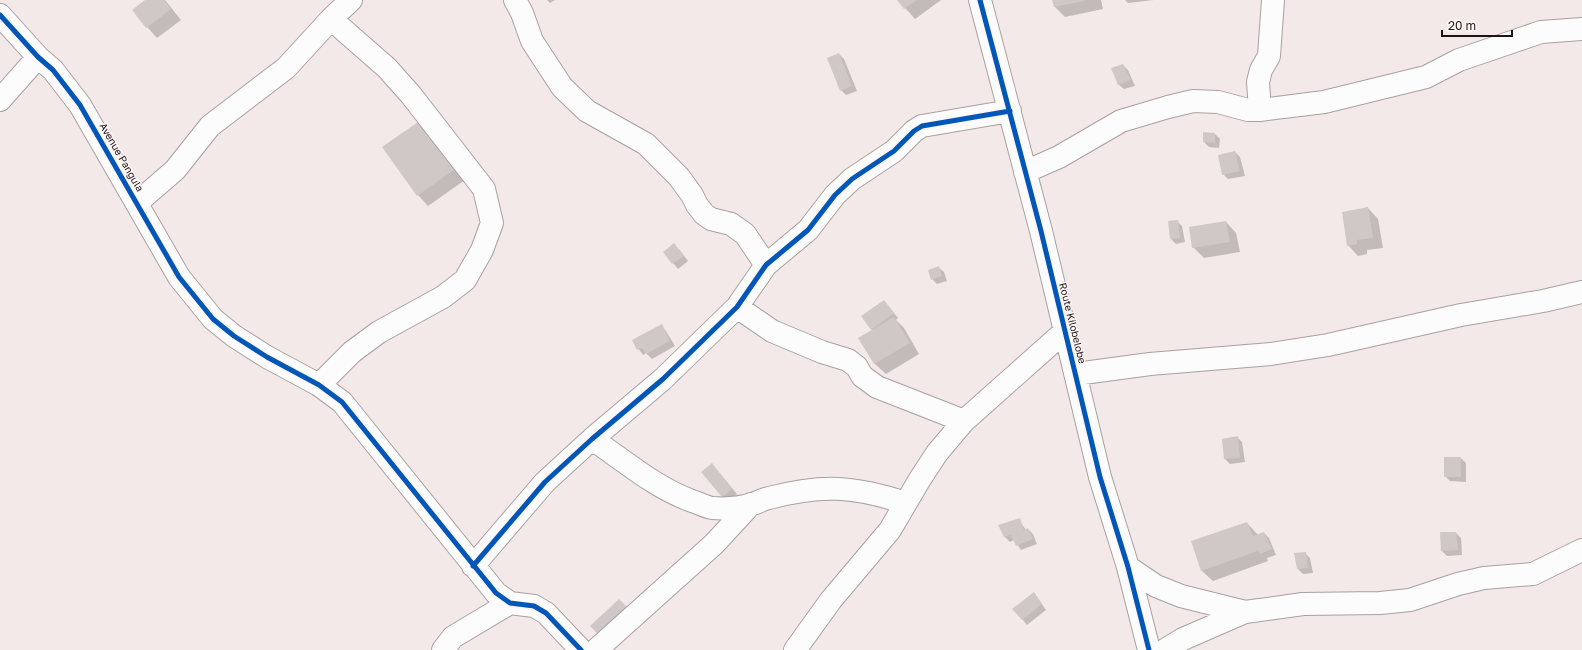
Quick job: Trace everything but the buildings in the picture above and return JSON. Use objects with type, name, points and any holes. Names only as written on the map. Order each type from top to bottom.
[{"type":"street","points":[[138,202],[175,170],[210,126],[286,68],[331,19],[352,0]]},
{"type":"street","points":[[515,0],[524,18],[532,40],[562,87],[587,111],[646,144],[679,177],[692,194],[697,205],[704,214],[711,219],[732,224],[745,234],[766,265]]},
{"type":"street","name":"Route Kilobelobe","points":[[980,0],[1041,231],[1100,477],[1128,567],[1149,650]]},
{"type":"street","points":[[1260,110],[1258,82],[1261,70],[1269,56],[1273,0]]},
{"type":"street","name":"Avenue Pangula","points":[[0,15],[38,57],[53,70],[80,104],[138,202],[156,238],[179,277],[213,319],[234,336],[267,357],[319,385],[342,402],[473,566],[496,593],[510,603]]},
{"type":"street","points":[[319,385],[352,352],[379,332],[443,296],[465,280],[482,250],[492,223],[484,190],[411,95],[387,68],[331,19]]},
{"type":"street","points":[[1026,172],[1059,157],[1121,121],[1168,107],[1193,101],[1218,102],[1248,110],[1260,110],[1324,102],[1426,77],[1459,60],[1541,32],[1582,29]]},
{"type":"street","points":[[0,100],[38,57]]},
{"type":"street","points":[[473,566],[544,482],[592,438],[663,379],[737,307],[766,265],[808,230],[835,195],[852,179],[894,152],[914,131],[922,126],[1010,111]]},
{"type":"street","points":[[1076,374],[1150,364],[1271,354],[1328,345],[1453,317],[1543,301],[1582,292]]},
{"type":"street","points":[[737,307],[772,331],[822,352],[848,360],[857,367],[862,376],[877,386],[964,421]]},
{"type":"street","points":[[795,650],[830,600],[890,530],[937,453],[964,421],[1064,332]]},
{"type":"street","points":[[592,438],[636,471],[676,495],[711,508],[727,508],[751,504],[767,498],[804,490],[839,487],[874,492],[906,502]]},
{"type":"street","points":[[596,650],[714,544],[751,504]]},
{"type":"street","points":[[1165,650],[1183,639],[1245,612],[1303,604],[1380,603],[1410,600],[1458,584],[1484,578],[1533,574],[1582,550]]},
{"type":"street","points":[[1128,567],[1156,586],[1182,596],[1245,612]]},
{"type":"street","points":[[443,650],[453,637],[510,603],[534,606],[546,613],[581,650]]},
{"type":"cycle path","points":[[980,0],[1041,231],[1100,477],[1128,567],[1149,650]]},
{"type":"cycle path","points":[[0,15],[38,57],[53,70],[80,105],[179,277],[213,319],[234,336],[267,357],[319,385],[342,402],[496,593],[510,603],[534,606],[546,613],[581,650]]},
{"type":"cycle path","points":[[473,566],[545,482],[592,439],[663,379],[737,307],[766,265],[808,230],[835,195],[852,179],[894,151],[914,131],[922,126],[1010,111]]}]
